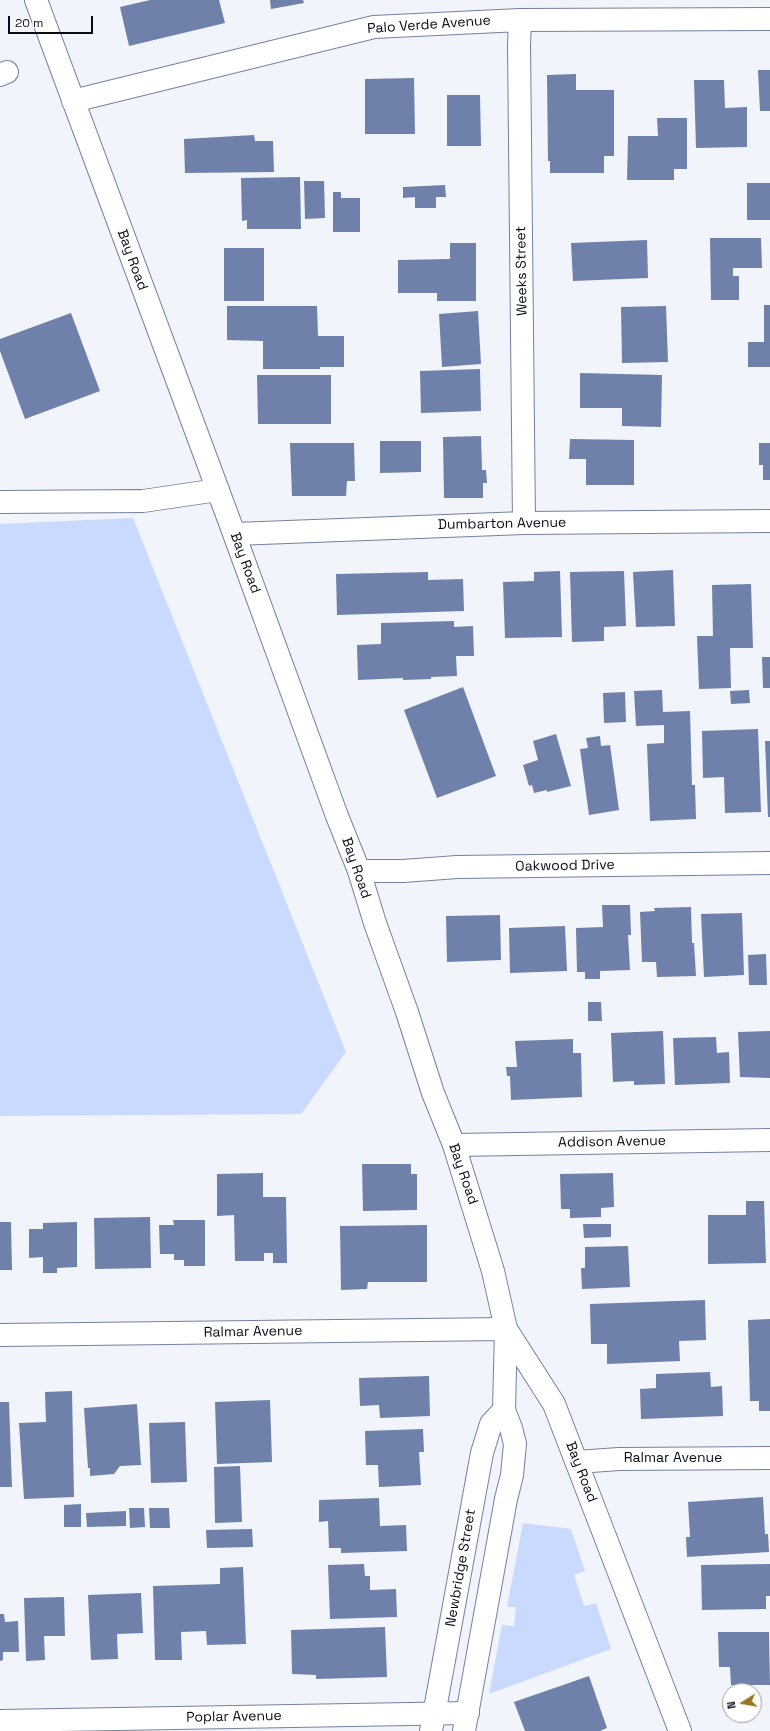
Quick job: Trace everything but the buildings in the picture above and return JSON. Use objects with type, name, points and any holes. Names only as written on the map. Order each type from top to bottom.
[{"type":"street","name":"Bay Road","points":[[36,0],[235,534],[337,816],[359,871],[375,923],[407,1012],[433,1093],[454,1145],[484,1237],[506,1329],[554,1404],[680,1731]]},
{"type":"street","name":"Palo Verde Avenue","points":[[73,101],[374,27],[520,20],[770,19]]},
{"type":"street","name":"Weeks Street","points":[[520,20],[519,61],[524,523]]},
{"type":"street","points":[[0,502],[143,501],[218,490]]},
{"type":"street","name":"Dumbarton Avenue","points":[[235,534],[524,523],[770,522]]},
{"type":"street","name":"Oakwood Drive","points":[[359,871],[403,871],[464,867],[770,863]]},
{"type":"street","name":"Addison Avenue","points":[[454,1145],[770,1140]]},
{"type":"street","points":[[466,1722],[506,1499],[512,1475],[515,1444],[504,1410],[506,1329]]},
{"type":"street","name":"Ralmar Avenue","points":[[0,1335],[506,1329]]},
{"type":"street","name":"Newbridge Street","points":[[434,1722],[482,1453],[491,1424],[504,1410]]},
{"type":"street","name":"Ralmar Avenue","points":[[577,1462],[619,1459],[770,1458]]},
{"type":"street","name":"Poplar Avenue","points":[[0,1721],[466,1722]]},
{"type":"shaded area","points":[[133,518],[346,1052],[301,1114],[0,1116],[0,524]]},
{"type":"shaded area","points":[[523,1523],[571,1529],[585,1571],[574,1575],[584,1606],[596,1603],[611,1649],[489,1694],[502,1625],[514,1626],[516,1607],[507,1607]]}]
